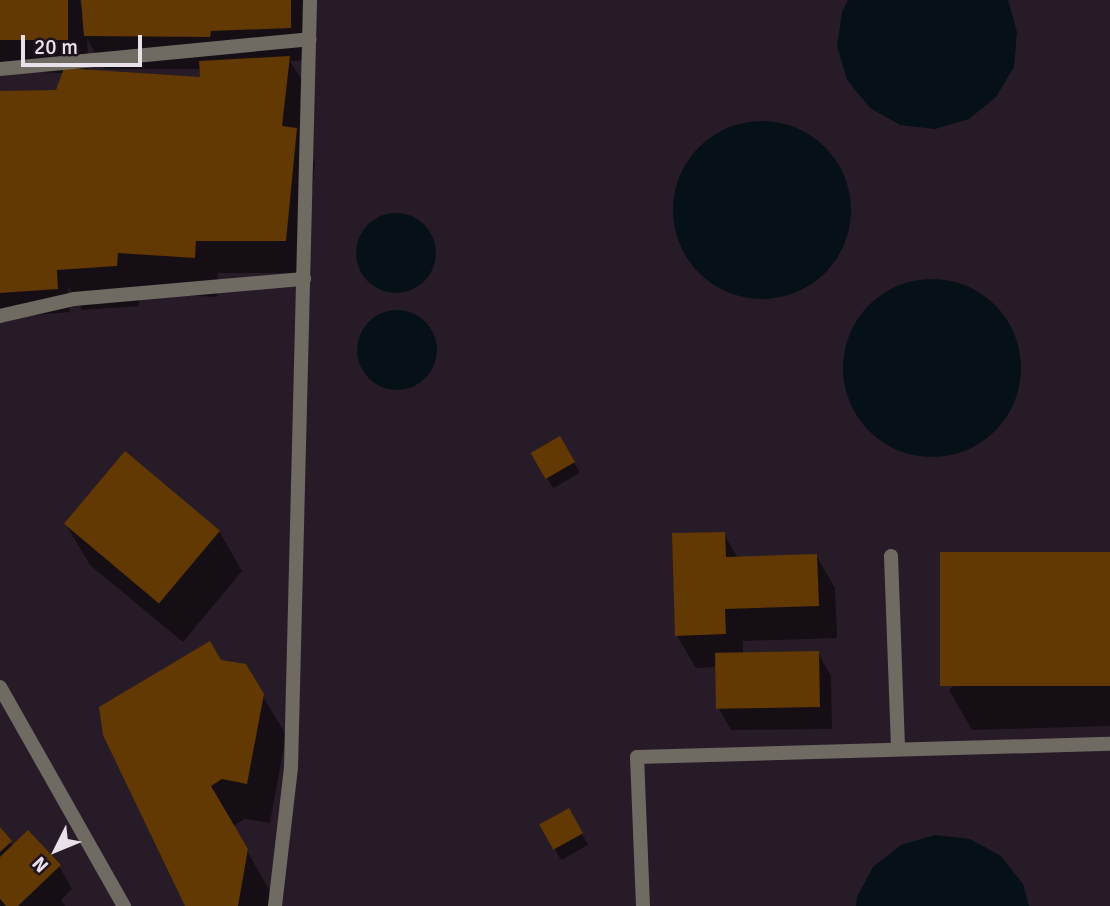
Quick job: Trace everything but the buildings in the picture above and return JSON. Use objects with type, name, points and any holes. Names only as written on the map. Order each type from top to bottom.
[{"type":"street","points":[[275,906],[291,768],[310,0]]},
{"type":"street","points":[[0,69],[310,39]]},
{"type":"street","points":[[0,316],[74,299],[304,279]]},
{"type":"street","points":[[891,556],[898,749]]},
{"type":"street","points":[[0,687],[124,906]]},
{"type":"street","points":[[643,906],[638,757],[1110,744]]},
{"type":"shaded area","points":[[848,0],[1008,0],[1017,32],[1014,67],[996,97],[969,119],[935,129],[900,125],[870,108],[847,80],[837,46],[842,12]]},
{"type":"shaded area","points":[[762,121],[796,128],[825,147],[844,176],[851,210],[844,244],[825,273],[796,292],[762,299],[728,292],[699,273],[680,244],[673,210],[680,176],[699,147],[728,128]]},
{"type":"shaded area","points":[[396,213],[411,216],[424,225],[433,238],[436,253],[433,268],[424,281],[411,290],[396,293],[381,290],[368,281],[359,268],[356,253],[359,238],[368,225],[381,216]]},
{"type":"shaded area","points":[[932,279],[966,286],[995,305],[1014,334],[1021,368],[1014,402],[995,431],[966,450],[932,457],[898,450],[869,431],[850,402],[843,368],[850,334],[869,305],[898,286]]},
{"type":"shaded area","points":[[389,310],[405,310],[419,317],[430,328],[437,342],[434,365],[419,383],[405,390],[389,390],[375,383],[364,372],[357,358],[357,342],[364,328],[375,317]]},
{"type":"shaded area","points":[[935,835],[970,839],[1001,856],[1023,884],[1029,906],[856,906],[857,897],[873,867],[901,845]]}]
